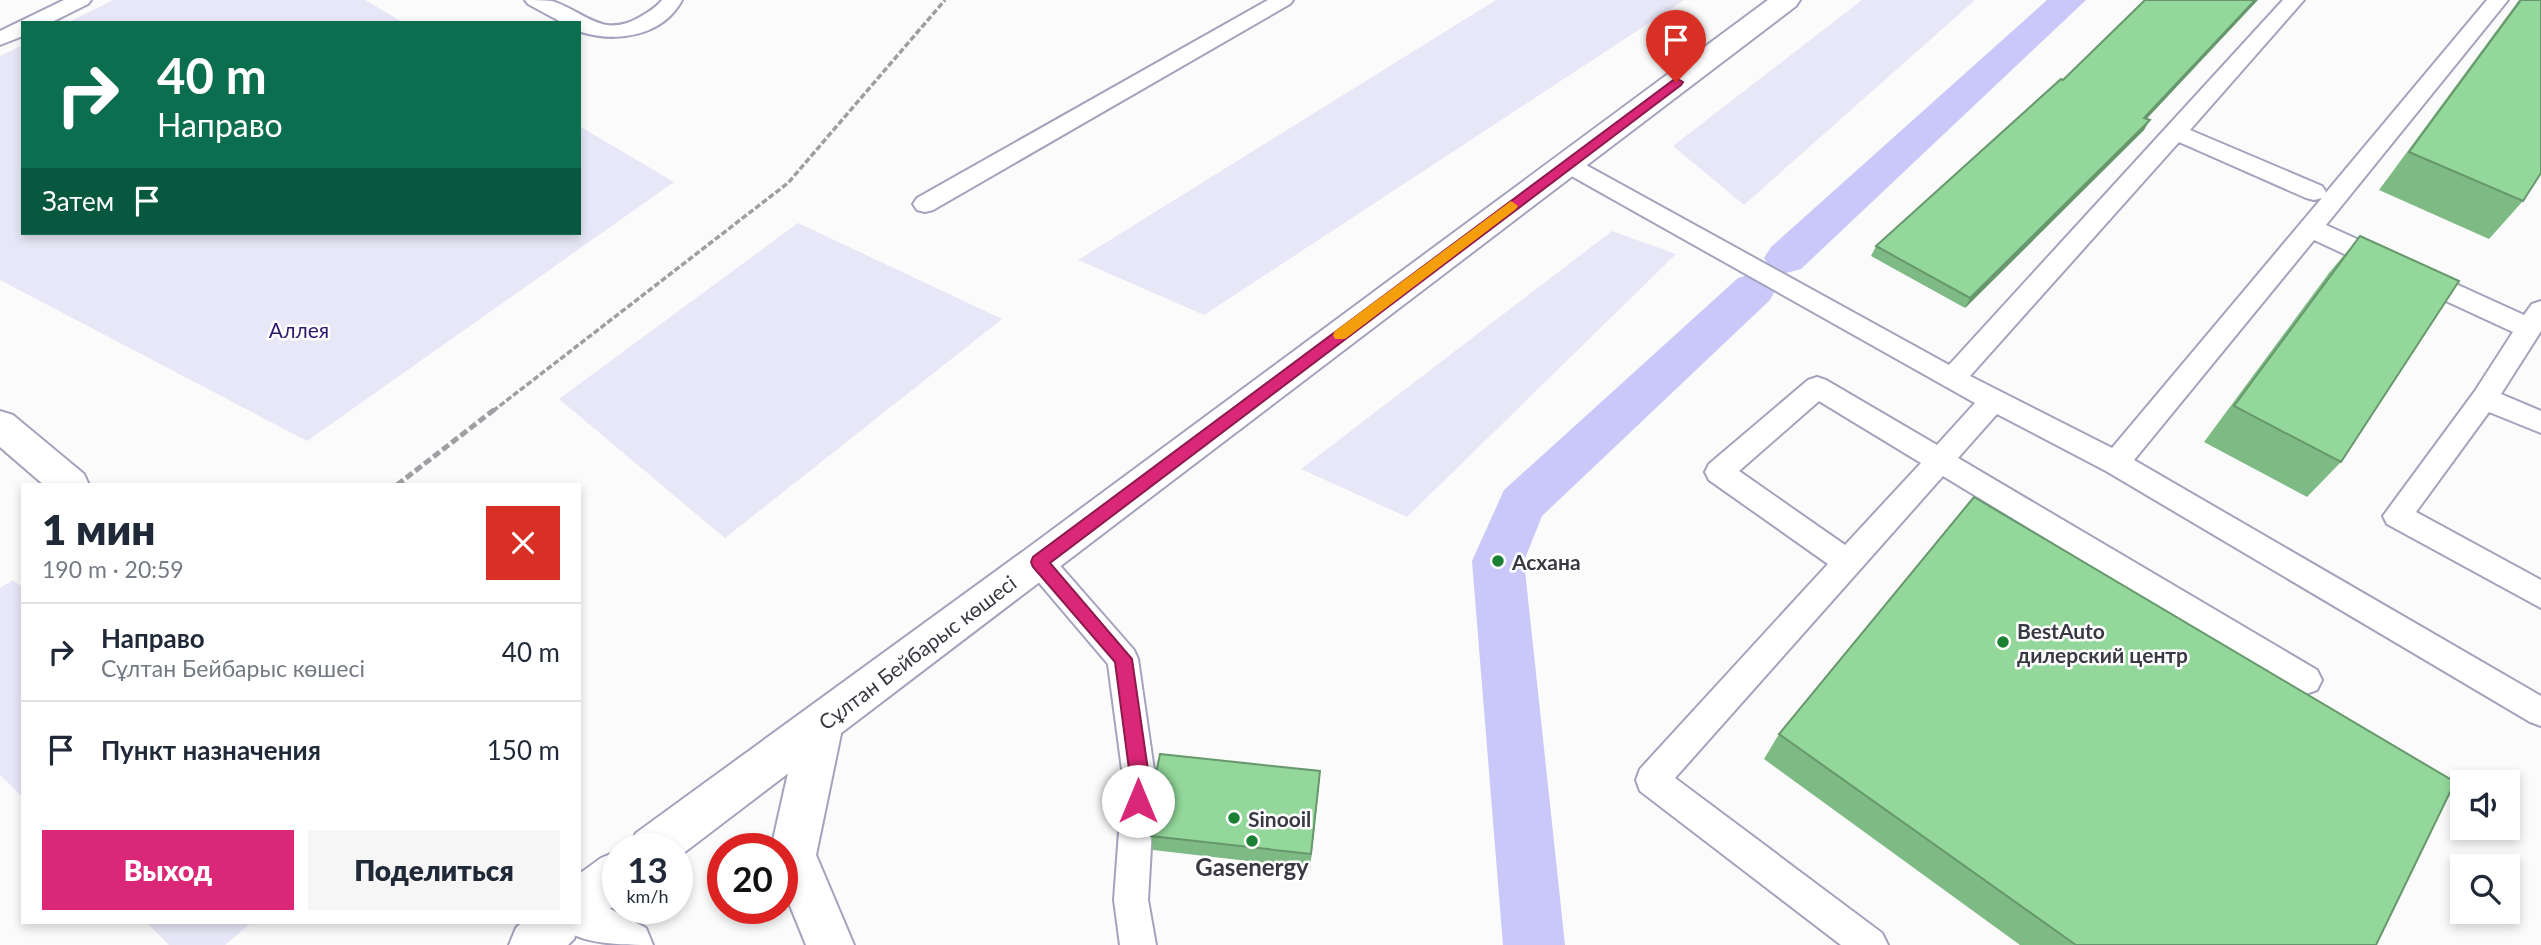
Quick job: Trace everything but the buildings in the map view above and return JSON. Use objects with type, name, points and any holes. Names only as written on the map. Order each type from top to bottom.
[{"type":"main road","name":"Сұлтан Бейбарыс көшесі","points":[[674,833],[1786,0]]},
{"type":"main road","points":[[0,425],[68,483]]},
{"type":"main road","points":[[821,724],[793,855],[830,945]]},
{"type":"main road","points":[[581,902],[602,886]]},
{"type":"main road","points":[[581,918],[629,945]]},
{"type":"main road","points":[[581,920],[601,945]]},
{"type":"main road","points":[[533,945],[555,924]]},
{"type":"lane","points":[[37,21],[80,0]]},
{"type":"lane","points":[[535,0],[575,21]]},
{"type":"lane","points":[[581,24],[606,33],[623,33],[638,28],[669,8],[672,0]]},
{"type":"lane","points":[[925,204],[1283,0]]},
{"type":"lane","points":[[1952,379],[2294,0]]},
{"type":"lane","points":[[2116,463],[2498,0]]},
{"type":"lane","points":[[0,38],[21,29]]},
{"type":"lane","points":[[2175,132],[2314,192]]},
{"type":"lane","points":[[1567,164],[1952,379],[2116,463],[2541,712]]},
{"type":"lane","points":[[2309,228],[2535,319],[2484,398],[2397,516],[2541,595]]},
{"type":"lane","points":[[1848,563],[1720,472],[1816,387],[2305,680]]},
{"type":"lane","points":[[2484,398],[2541,423]]},
{"type":"lane","points":[[1870,945],[1652,780],[1994,400]]},
{"type":"lane","points":[[1039,562],[1123,659],[1139,777],[1131,900],[1138,945]]},
{"type":"path","points":[[400,483],[788,183],[945,0]]},
{"type":"green space","points":[[113,0],[365,0],[401,21],[71,21]]},
{"type":"green space","points":[[1496,0],[1684,0],[1204,315],[1078,260]]},
{"type":"green space","points":[[1862,0],[1975,0],[1744,205],[1673,146]]},
{"type":"green space","name":"Аллея","points":[[21,46],[21,235],[581,235],[581,127],[674,182],[307,441],[0,280],[0,56]]},
{"type":"green space","points":[[798,223],[1002,319],[725,538],[559,399]]},
{"type":"green space","points":[[1612,231],[1676,254],[1407,517],[1301,469]]},
{"type":"green space","points":[[13,580],[21,586],[21,796],[0,775],[0,588]]},
{"type":"green space","points":[[148,924],[250,924],[225,945],[169,945]]},
{"type":"waterway","points":[[1786,258],[2068,0]]},
{"type":"waterway","points":[[1534,945],[1498,561],[1522,504],[1754,289]]},
{"type":"slow traffic","points":[[1340,335],[1511,206]]},
{"type":"place","name":"Асхана","points":[[1498,561]]},
{"type":"place","name":"BestAuto дилерский центр","points":[[2003,642]]},
{"type":"place","name":"Sinooil","points":[[1234,818]]},
{"type":"place","name":"Gasenergy","points":[[1252,841]]},
{"type":"route","points":[[1138,801],[1139,777],[1123,659],[1039,562],[1676,82]]}]
